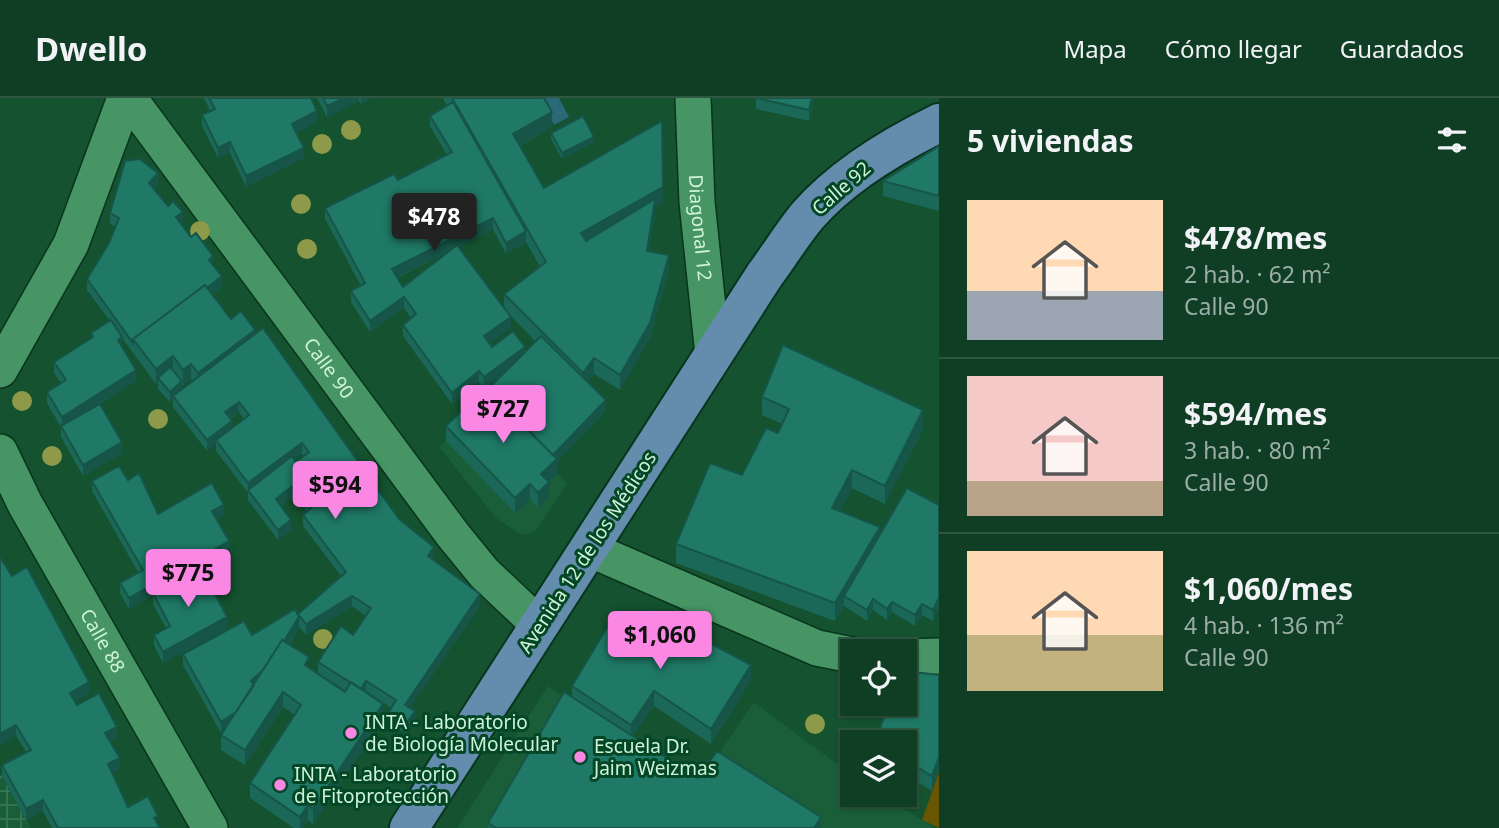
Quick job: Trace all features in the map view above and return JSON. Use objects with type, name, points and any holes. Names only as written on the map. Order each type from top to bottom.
[{"type":"main road","name":"Calle 92","points":[[764,276],[809,215],[849,178],[888,149],[939,123]]},
{"type":"main road","name":"Avenida 12 de los Médicos","points":[[409,828],[764,276]]},
{"type":"street","points":[[0,370],[71,244],[127,98]]},
{"type":"street","name":"Calle 90","points":[[127,98],[453,536],[484,573],[540,626]]},
{"type":"street","name":"Diagonal 12","points":[[693,98],[697,202],[713,355]]},
{"type":"street","name":"Calle 88","points":[[0,452],[25,505],[210,828]]},
{"type":"street","points":[[589,549],[817,648],[840,653]]},
{"type":"street","points":[[917,657],[939,656]]},
{"type":"shaded area","points":[[485,403],[567,483],[536,531],[528,534],[520,534],[496,518],[439,447]]},
{"type":"shaded area","name":"Escuela Dr. Jaim Weizmas","points":[[548,686],[698,784],[754,702],[840,766],[840,807],[901,807],[935,828],[457,828]]},
{"type":"shaded area","points":[[939,772],[939,828],[922,820]]},
{"type":"shaded area","points":[[0,773],[26,820],[31,828],[0,828]]},
{"type":"water","points":[[539,98],[559,98],[569,117],[554,125]]},
{"type":"building","points":[[209,98],[311,98],[317,111],[292,124],[304,148],[246,176],[230,142],[218,148],[202,115],[215,109]]},
{"type":"building","points":[[323,98],[344,98],[327,106]]},
{"type":"building","points":[[452,98],[544,98],[552,112],[513,134],[544,188],[662,121],[663,187],[581,233],[586,241],[655,199],[647,251],[669,255],[650,323],[620,375],[594,358],[583,373],[504,294],[546,262]]},
{"type":"building","points":[[756,98],[812,98],[809,110]]},
{"type":"building","points":[[453,102],[526,231],[506,243],[493,218],[392,269],[403,287],[457,245],[511,317],[484,336],[492,347],[513,331],[525,347],[484,377],[479,371],[452,393],[403,325],[416,314],[404,297],[370,321],[351,291],[365,283],[325,208],[394,174],[398,180],[452,152],[430,116]]},
{"type":"building","points":[[583,116],[594,137],[562,153],[551,133]]},
{"type":"building","points":[[939,146],[939,196],[883,181]]},
{"type":"building","points":[[140,159],[158,173],[149,183],[168,206],[173,201],[183,212],[176,217],[191,237],[196,233],[213,256],[209,260],[222,276],[207,288],[205,285],[133,339],[133,343],[87,279],[109,243],[119,218],[110,213],[125,161]]},
{"type":"building","points":[[205,285],[231,319],[241,311],[255,330],[198,373],[191,364],[183,370],[173,356],[156,369],[133,339]]},
{"type":"building","points":[[111,320],[122,337],[118,340],[136,370],[62,417],[47,392],[66,380],[54,362],[93,337],[91,333]]},
{"type":"building","points":[[263,328],[399,519],[434,547],[428,556],[480,594],[405,705],[415,711],[407,723],[389,712],[396,700],[366,681],[361,689],[318,662],[341,626],[353,635],[371,608],[352,596],[306,624],[298,614],[346,572],[303,515],[312,507],[294,485],[276,499],[291,520],[278,530],[248,490],[292,456],[296,462],[309,452],[302,443],[248,483],[216,440],[249,415],[239,402],[225,412],[232,421],[207,440],[173,396]]},
{"type":"building","points":[[541,336],[606,400],[553,455],[494,396],[492,399],[485,392]]},
{"type":"building","points":[[783,345],[923,410],[885,486],[852,470],[832,508],[880,527],[835,603],[676,544],[710,463],[742,475],[766,428],[778,433],[789,409],[762,397]]},
{"type":"building","points":[[170,367],[182,381],[170,392],[158,378]]},
{"type":"building","points":[[477,396],[486,405],[494,396],[557,459],[541,474],[549,482],[538,493],[530,484],[515,498],[446,426]]},
{"type":"building","points":[[100,404],[122,442],[83,465],[61,426]]},
{"type":"building","points":[[119,466],[128,480],[139,473],[158,514],[212,483],[224,505],[212,511],[229,541],[129,598],[120,583],[143,570],[92,481]]},
{"type":"building","points":[[907,488],[939,505],[939,598],[933,610],[922,604],[915,615],[892,602],[887,609],[873,599],[867,610],[844,596]]},
{"type":"building","points":[[0,557],[12,576],[27,567],[89,682],[70,693],[77,705],[99,693],[117,727],[105,733],[120,758],[108,764],[128,807],[148,796],[158,816],[154,818],[160,828],[58,828],[43,800],[26,809],[2,765],[31,750],[16,725],[0,734]]},
{"type":"building","points":[[202,568],[227,617],[163,652],[154,635],[170,626],[153,593]]},
{"type":"building","points":[[295,609],[299,617],[284,641],[282,640],[263,670],[251,681],[254,685],[236,712],[221,722],[183,654],[244,621],[252,635]]},
{"type":"building","points":[[648,610],[751,665],[711,729],[654,691],[631,725],[572,686],[614,616],[635,631]]},
{"type":"building","points":[[282,640],[309,657],[305,665],[345,692],[351,682],[383,704],[313,809],[308,805],[300,817],[250,783],[301,705],[283,692],[245,750],[221,735]]},
{"type":"building","points":[[917,672],[939,675],[939,757],[932,776],[917,767],[917,730],[879,730],[885,716],[917,716]]},
{"type":"building","name":"Escuela Dr. Jaim Weizmas","points":[[564,692],[698,778],[717,751],[821,817],[814,828],[496,828],[488,823]]},
{"type":"place","name":"INTA - Laboratorio de Biología Molecular","points":[[351,733]]},
{"type":"place","name":"Escuela Dr. Jaim Weizmas","points":[[580,757]]},
{"type":"place","name":"INTA - Laboratorio de Fitoprotección","points":[[280,785]]}]
